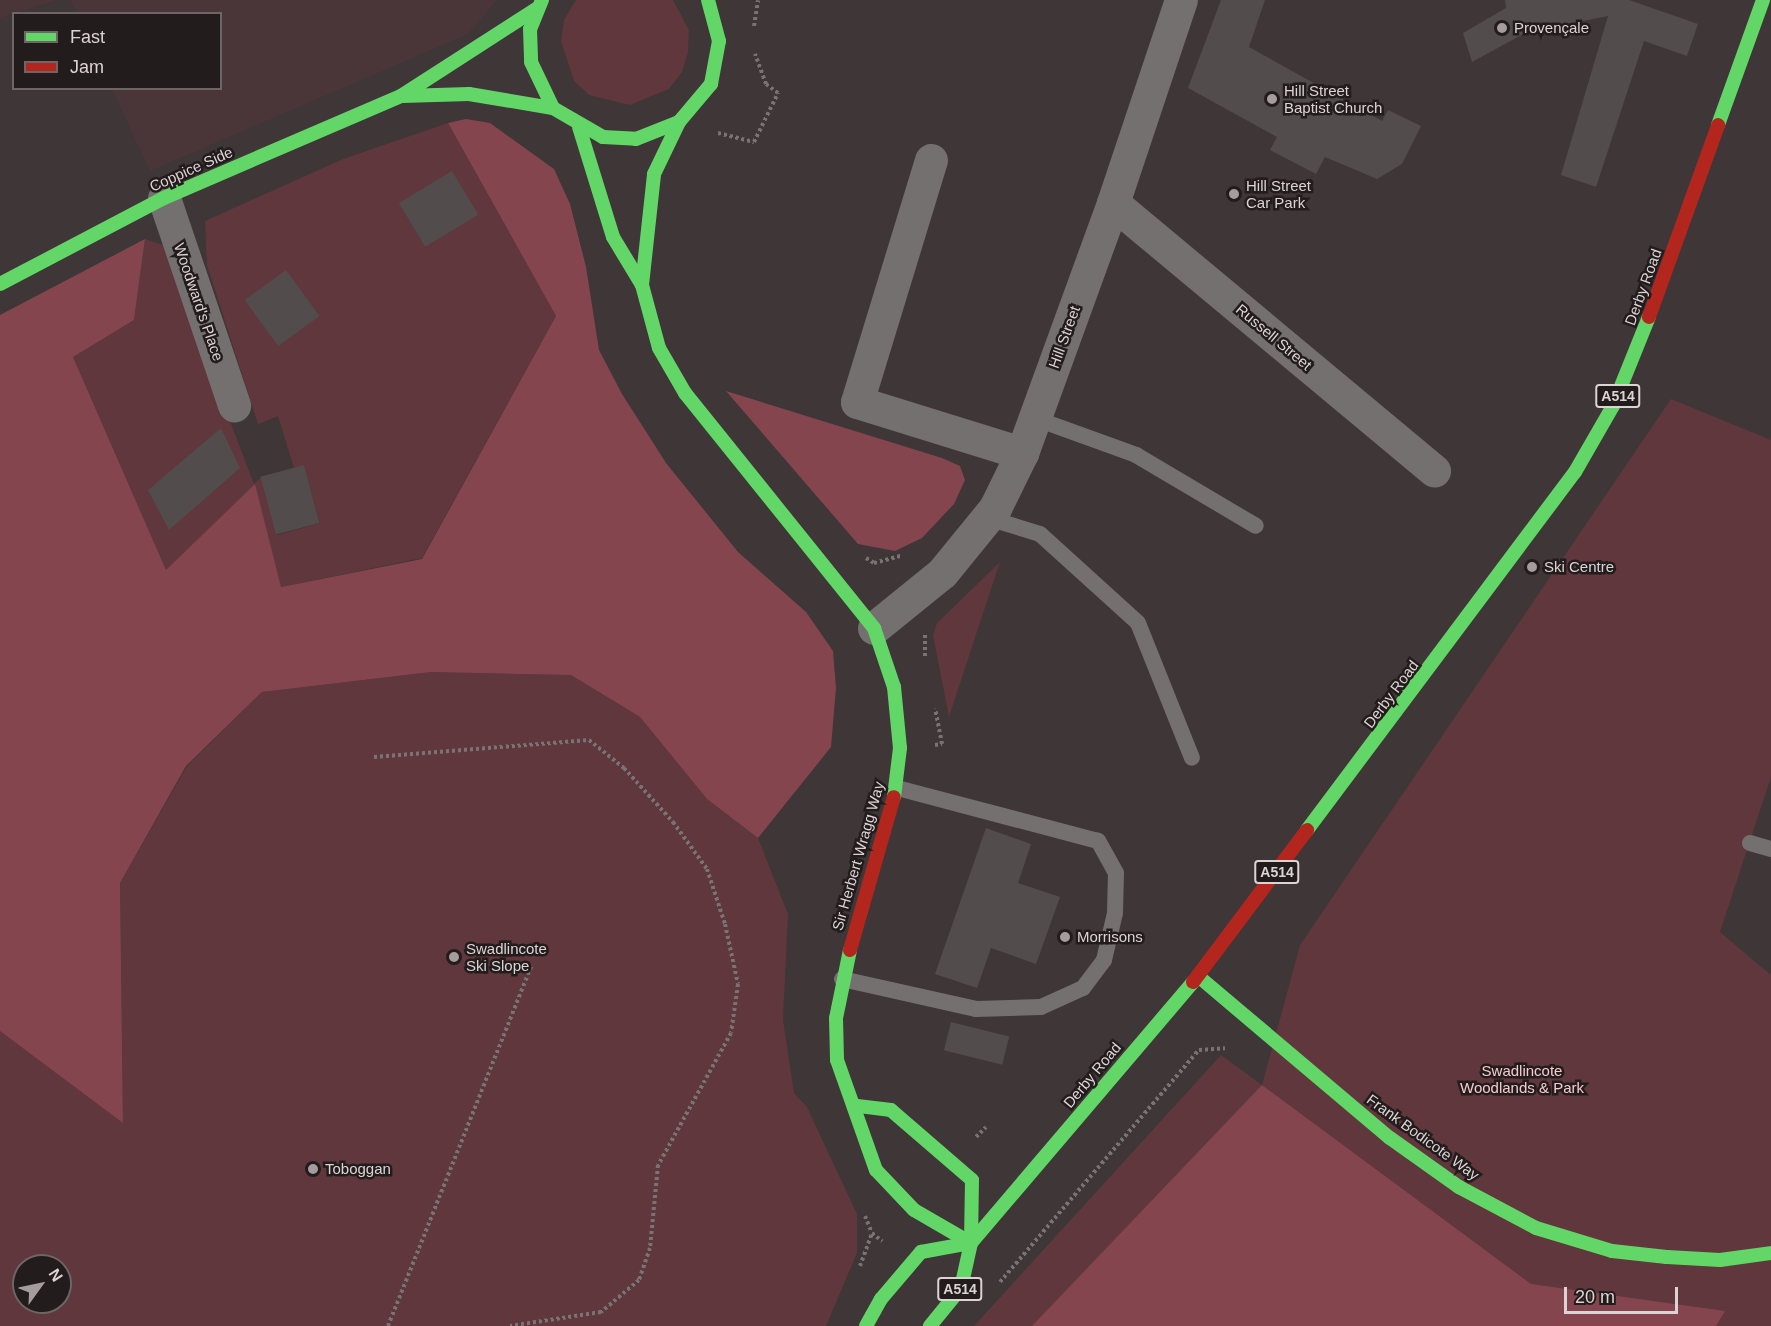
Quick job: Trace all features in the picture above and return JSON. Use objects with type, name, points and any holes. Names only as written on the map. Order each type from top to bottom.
[{"type":"street","name":"Hill Street","points":[[874,628],[942,573],[988,518],[1022,453],[1113,203],[1181,0]]},
{"type":"street","name":"Derby Road","points":[[930,1326],[961,1288],[970,1242],[1198,976],[1514,557],[1597,434],[1637,352],[1763,3]]},
{"type":"street","points":[[539,5],[531,62],[553,108],[579,127],[603,137],[636,139],[679,122],[711,84],[719,41],[715,5]]},
{"type":"street","name":"Coppice Side","points":[[0,284],[164,198],[401,96],[539,5]]},
{"type":"street","name":"Coppice Side","points":[[401,96],[470,94],[553,108]]},
{"type":"street","name":"Sir Herbert Wragg Way","points":[[642,285],[654,174],[679,122]]},
{"type":"street","name":"Sir Herbert Wragg Way","points":[[579,127],[613,237],[642,285],[660,348],[685,393],[874,628],[894,687],[900,748],[897,788],[842,979],[836,1018],[837,1060],[857,1107],[876,1170],[884,1182],[914,1210],[970,1242]]},
{"type":"street","points":[[932,160],[858,402],[1022,453]]},
{"type":"street","name":"Woodward's Place","points":[[164,198],[234,405]]},
{"type":"street","name":"Russell Street","points":[[1113,203],[1434,470]]},
{"type":"street","name":"Frank Bodicote Way","points":[[1198,976],[1390,1138],[1459,1187],[1536,1228],[1612,1251],[1667,1257],[1720,1260],[1771,1253]]},
{"type":"street","points":[[857,1107],[891,1110],[972,1180],[970,1242],[921,1252],[881,1299],[866,1326]]},
{"type":"lane","points":[[1034,418],[1136,455],[1256,526]]},
{"type":"lane","points":[[988,518],[1040,534],[1138,622],[1192,758]]},
{"type":"lane","points":[[842,979],[976,1009],[1041,1007],[1083,988],[1104,960],[1115,913],[1116,873],[1098,841],[897,788]]},
{"type":"lane","points":[[1750,843],[1771,849]]},
{"type":"path","points":[[753,32],[758,0]]},
{"type":"path","points":[[707,137],[717,133],[754,142],[778,93],[766,84],[751,42]]},
{"type":"path","points":[[856,552],[874,563],[905,554]]},
{"type":"path","points":[[926,630],[927,668]]},
{"type":"path","points":[[934,701],[942,744]]},
{"type":"path","points":[[374,757],[589,740],[624,768],[673,822],[706,869],[725,924],[738,984],[731,1033],[658,1165],[650,1248],[639,1280],[602,1312],[510,1326]]},
{"type":"path","points":[[388,1326],[532,964]]},
{"type":"path","points":[[992,1291],[1199,1050],[1225,1048]]},
{"type":"path","points":[[862,1207],[872,1233]]},
{"type":"shaded area","points":[[0,0],[56,0],[12,12],[12,14],[0,18]]},
{"type":"shaded area","points":[[70,0],[497,0],[468,34],[150,171],[112,90],[222,90],[222,12],[76,12]]},
{"type":"shaded area","points":[[466,119],[490,123],[554,169],[570,204],[586,267],[599,350],[622,394],[666,463],[738,552],[806,612],[833,651],[836,688],[831,747],[758,838],[707,799],[640,717],[571,675],[431,672],[262,692],[186,766],[120,883],[123,1123],[0,1031],[0,315],[145,239],[134,320],[73,357],[166,570],[255,484],[281,587],[422,559],[556,316],[448,123]]},
{"type":"shaded area","points":[[726,391],[942,458],[960,466],[965,480],[954,504],[922,538],[895,551],[858,544]]},
{"type":"shaded area","points":[[1262,1085],[1531,1284],[1725,1311],[1716,1326],[1032,1326]]},
{"type":"green space","points":[[576,0],[673,0],[689,30],[688,52],[682,72],[669,89],[630,105],[589,95],[574,81],[561,41],[564,20]]},
{"type":"green space","points":[[448,123],[556,316],[422,558],[281,587],[166,570],[73,357],[134,320],[145,239],[163,245],[254,484],[261,477],[278,535],[320,523],[304,466],[294,468],[278,416],[258,424],[207,265],[205,221],[343,159]]},
{"type":"green space","name":"Swadlincote Woodlands & Park","points":[[1671,399],[1771,440],[1771,777],[1720,932],[1771,975],[1771,1326],[974,1326],[1221,1055],[1262,1085],[1300,945]]},
{"type":"green space","points":[[1000,562],[949,717],[933,635],[937,623]]},
{"type":"green space","name":"Swadlincote Ski Slope","points":[[431,672],[571,675],[640,717],[707,799],[758,838],[788,914],[783,1020],[794,1093],[807,1107],[857,1214],[857,1253],[826,1326],[0,1326],[0,1031],[123,1122],[120,883],[187,766],[262,692]]},
{"type":"building","name":"Hill Street Baptist Church","points":[[1221,0],[1265,0],[1249,47],[1382,121],[1388,110],[1421,126],[1402,164],[1377,179],[1325,157],[1316,174],[1270,150],[1277,137],[1188,88]]},
{"type":"building","points":[[1505,0],[1629,0],[1698,24],[1687,56],[1644,41],[1596,187],[1561,175],[1608,16],[1527,32],[1472,62],[1463,33],[1506,8]]},
{"type":"building","points":[[452,171],[478,215],[425,247],[399,203]]},
{"type":"building","points":[[286,270],[320,316],[278,346],[245,300]]},
{"type":"building","points":[[221,428],[240,468],[169,530],[148,490]]},
{"type":"building","points":[[304,465],[320,523],[276,535],[261,477]]},
{"type":"building","points":[[986,828],[1031,844],[1018,883],[1060,897],[1036,964],[991,948],[977,988],[935,974]]},
{"type":"building","points":[[951,1022],[1009,1037],[1002,1065],[944,1050]]},
{"type":"traffic: fast","points":[[542,0],[530,29],[531,62],[553,108],[603,137],[636,139],[679,122],[711,84],[719,41],[708,0]]},
{"type":"traffic: fast","points":[[1718,125],[1763,0]]},
{"type":"traffic: fast","points":[[0,284],[164,198],[401,96],[536,9]]},
{"type":"traffic: fast","points":[[403,96],[469,94],[553,108]]},
{"type":"traffic: fast","points":[[642,285],[654,174],[679,122]]},
{"type":"traffic: fast","points":[[579,127],[613,237],[642,285],[659,348],[685,393],[874,628],[894,687],[900,748],[894,797]]},
{"type":"traffic: fast","points":[[1307,830],[1575,472],[1613,406],[1649,317]]},
{"type":"traffic: fast","points":[[850,950],[836,1018],[837,1060],[876,1170],[914,1210],[971,1243],[972,1180],[891,1110],[857,1106]]},
{"type":"traffic: fast","points":[[1198,976],[1390,1138],[1459,1187],[1536,1228],[1612,1251],[1667,1257],[1720,1260],[1771,1253]]},
{"type":"traffic: fast","points":[[930,1326],[961,1288],[971,1243],[1193,982]]},
{"type":"traffic: fast","points":[[866,1326],[881,1299],[921,1252],[971,1243]]},
{"type":"traffic: jam","points":[[1649,317],[1718,125]]},
{"type":"traffic: jam","points":[[850,950],[894,797]]},
{"type":"traffic: jam","points":[[1193,982],[1307,830]]},
{"type":"place","name":"Provençale","points":[[1502,28]]},
{"type":"place","name":"Hill Street Baptist Church","points":[[1272,99]]},
{"type":"place","name":"Hill Street Car Park","points":[[1234,194]]},
{"type":"place","name":"Ski Centre","points":[[1532,567]]},
{"type":"place","name":"Morrisons","points":[[1065,937]]},
{"type":"place","name":"Swadlincote Ski Slope","points":[[454,957]]},
{"type":"place","name":"Toboggan","points":[[313,1169]]}]
